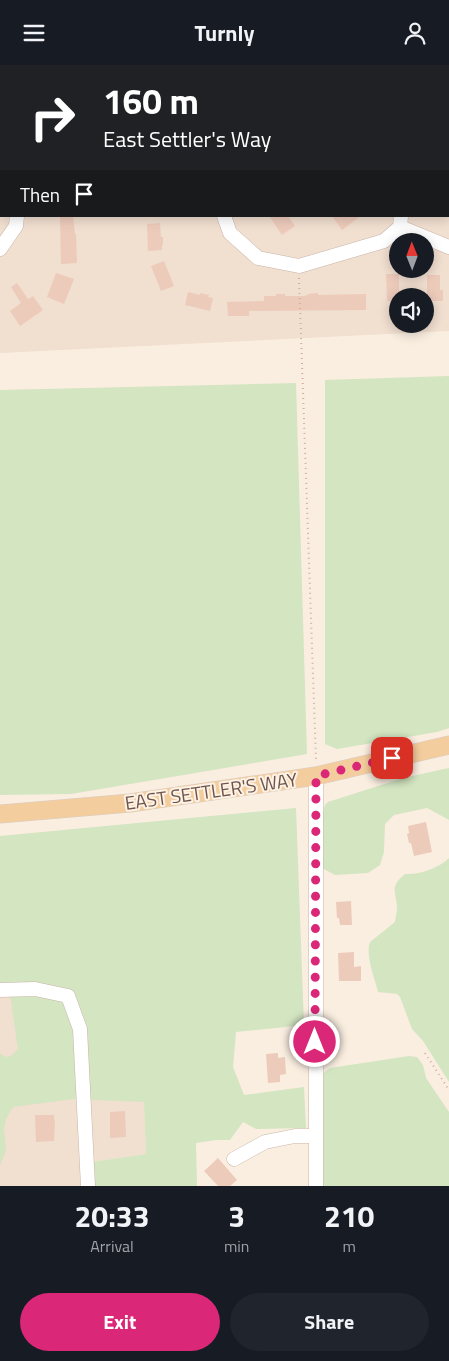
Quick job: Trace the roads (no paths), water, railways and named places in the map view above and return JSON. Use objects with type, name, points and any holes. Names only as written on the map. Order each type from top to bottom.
[{"type":"main road","name":"EAST SETTLER'S WAY","points":[[0,814],[130,803],[316,776],[449,745]]},
{"type":"street","points":[[0,249],[16,226],[17,217]]},
{"type":"street","points":[[224,217],[230,233],[258,258],[299,265],[384,241],[401,221],[449,247]]},
{"type":"street","points":[[316,776],[316,1186]]},
{"type":"street","points":[[0,990],[36,989],[68,996],[80,1029],[88,1186]]},
{"type":"street","points":[[234,1159],[265,1142],[295,1136],[315,1137]]}]
